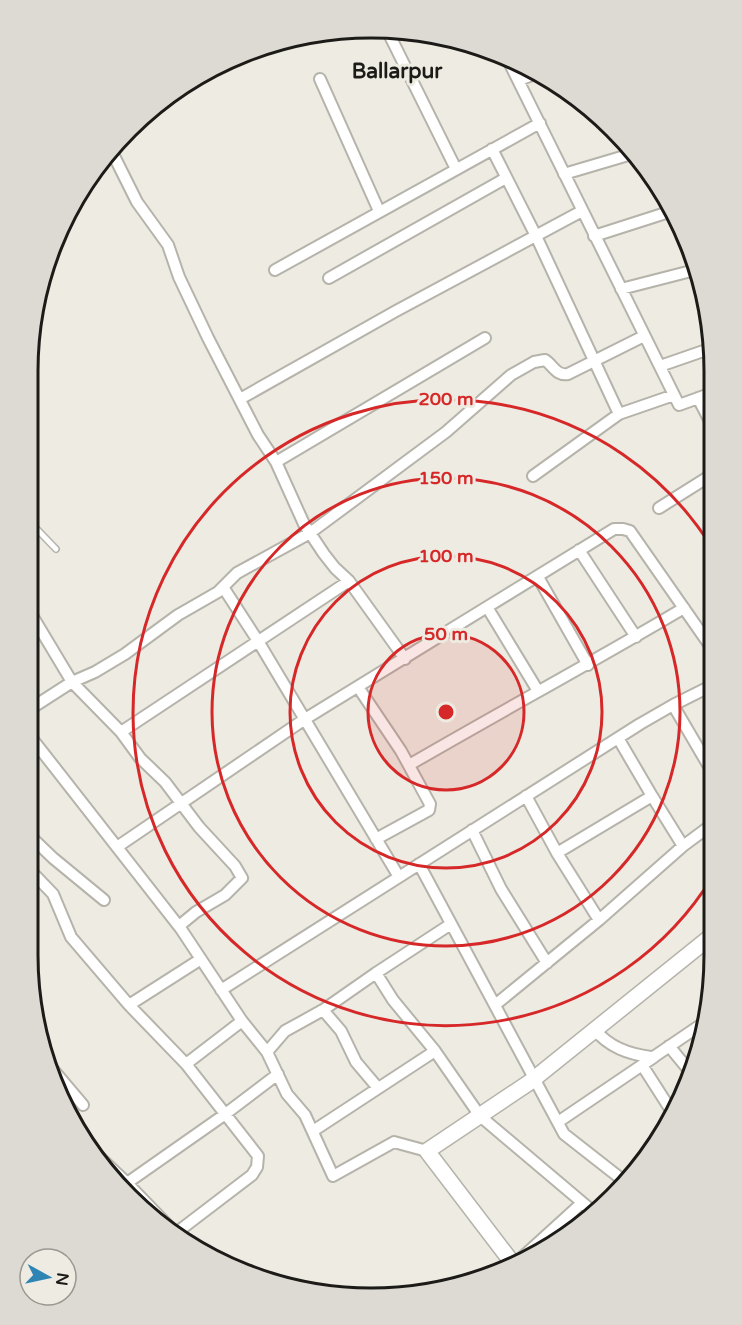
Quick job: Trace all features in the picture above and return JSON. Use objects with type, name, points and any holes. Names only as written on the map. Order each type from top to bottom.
[{"type":"street","points":[[391,38],[456,169]]},
{"type":"street","points":[[513,69],[679,405],[704,396]]},
{"type":"street","points":[[519,80],[528,77]]},
{"type":"street","points":[[320,80],[380,211]]},
{"type":"street","points":[[275,270],[540,123]]},
{"type":"street","points":[[492,149],[536,236],[619,414]]},
{"type":"street","points":[[564,174],[626,156]]},
{"type":"street","points":[[115,157],[137,202],[168,245],[179,277],[208,338],[258,435],[276,462],[309,532],[334,568],[349,581],[405,659]]},
{"type":"street","points":[[328,278],[506,178]]},
{"type":"street","points":[[240,399],[396,311],[582,211]]},
{"type":"street","points":[[594,236],[665,213]]},
{"type":"street","points":[[621,289],[689,272]]},
{"type":"street","points":[[38,704],[72,682],[95,672],[125,654],[178,615],[218,592],[237,573],[309,532],[446,432],[523,367],[544,360],[564,375],[595,362],[644,336]]},
{"type":"street","points":[[276,462],[485,338]]},
{"type":"street","points":[[660,366],[704,351]]},
{"type":"street","points":[[533,476],[619,414],[674,395]]},
{"type":"street","points":[[698,398],[704,410]]},
{"type":"street","points":[[659,508],[704,480]]},
{"type":"street","points":[[117,847],[305,719],[614,529],[630,531],[704,637]]},
{"type":"street","points":[[579,550],[636,637]]},
{"type":"street","points":[[538,577],[588,665]]},
{"type":"street","points":[[121,732],[349,581]]},
{"type":"street","points":[[223,586],[399,877]]},
{"type":"street","points":[[487,607],[538,691]]},
{"type":"street","points":[[409,765],[588,665],[684,608]]},
{"type":"street","points":[[38,627],[72,682],[121,732],[140,758],[165,782],[179,803],[235,866],[242,878],[225,895],[196,912],[179,926],[181,929]]},
{"type":"street","points":[[358,687],[430,800],[429,810],[376,839]]},
{"type":"street","points":[[221,990],[618,738],[672,705],[704,689]]},
{"type":"street","points":[[672,705],[704,758]]},
{"type":"street","points":[[618,738],[683,846]]},
{"type":"street","points":[[38,748],[181,929],[242,1021],[267,1052],[286,1094],[305,1115],[333,1176],[394,1142],[428,1152],[510,1257]]},
{"type":"street","points":[[526,796],[557,853],[599,920]]},
{"type":"street","points":[[557,853],[652,796]]},
{"type":"street","points":[[472,830],[501,889],[547,963]]},
{"type":"street","points":[[495,1005],[704,830]]},
{"type":"street","points":[[38,844],[104,900]]},
{"type":"street","points":[[418,864],[558,1122],[570,1140],[619,1177]]},
{"type":"street","points":[[38,878],[53,894],[71,937],[129,1005],[186,1064],[258,1156],[257,1167],[252,1175],[187,1231]]},
{"type":"street","points":[[267,1052],[285,1031],[323,1010],[451,924]]},
{"type":"street","points":[[428,1152],[535,1078],[704,942]]},
{"type":"street","points":[[129,1005],[201,959]]},
{"type":"street","points":[[376,973],[393,1000],[435,1051],[480,1116],[588,1208]]},
{"type":"street","points":[[323,1010],[341,1031],[356,1062],[378,1088]]},
{"type":"street","points":[[186,1064],[242,1021]]},
{"type":"street","points":[[558,1122],[696,1028]]},
{"type":"street","points":[[594,1029],[603,1040],[616,1048],[639,1055],[655,1056]]},
{"type":"street","points":[[669,1046],[685,1066]]},
{"type":"street","points":[[313,1131],[435,1051]]},
{"type":"street","points":[[642,1065],[668,1106]]},
{"type":"street","points":[[128,1182],[278,1074]]},
{"type":"street","points":[[63,1081],[83,1105]]},
{"type":"street","points":[[538,1243],[582,1203]]},
{"type":"lane","points":[[38,531],[56,549]]},
{"type":"district","name":"Ballarpur","points":[[397,71]]}]
